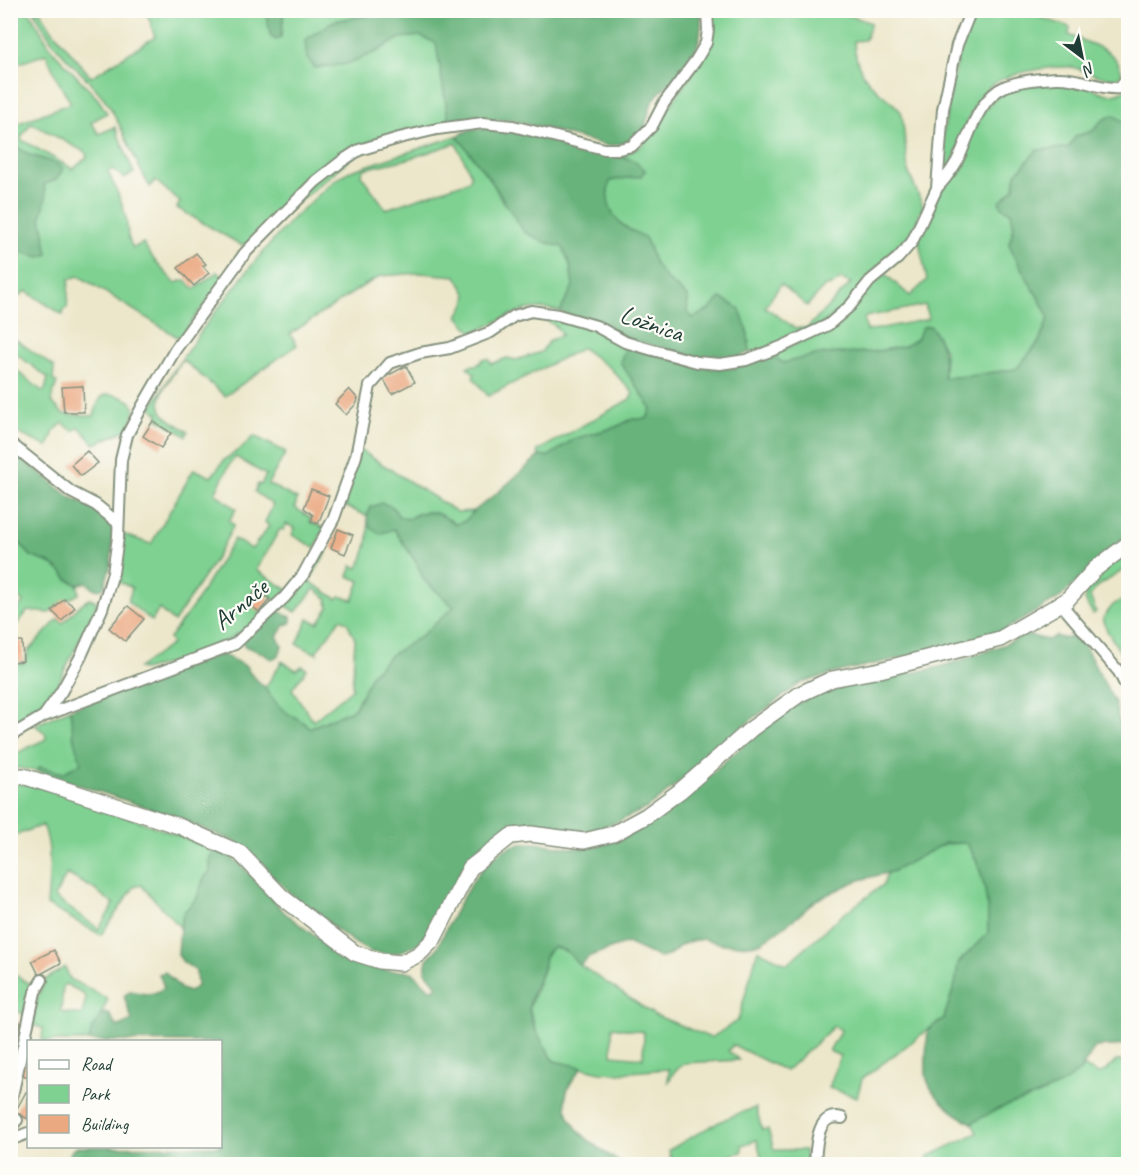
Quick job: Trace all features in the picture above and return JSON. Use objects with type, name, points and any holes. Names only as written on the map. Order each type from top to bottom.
[{"type":"street","name":"Arnače","points":[[44,716],[76,665],[102,609],[113,573],[118,537],[121,460],[127,435],[175,350],[245,253],[315,182],[342,161],[359,150],[399,138],[437,129],[483,123],[513,126],[604,148],[619,149],[632,146],[652,126],[664,103],[706,43],[707,10]]},
{"type":"street","name":"Ložnica","points":[[937,188],[943,109],[957,45],[971,10]]},
{"type":"street","name":"Ložnica","points":[[357,456],[370,386],[390,363],[420,353],[450,348],[491,332],[514,316],[531,311],[558,315],[596,326],[625,342],[697,362],[720,364],[746,360],[814,333],[828,325],[850,306],[870,281],[898,258],[912,242],[937,188],[949,175],[960,155],[975,120],[996,92],[1006,86],[1021,82],[1067,78],[1112,89],[1120,88],[1128,77]]},
{"type":"street","points":[[10,443],[71,492],[96,505],[117,522]]},
{"type":"street","name":"Arnače","points":[[10,736],[44,716],[235,644],[285,597],[303,575],[334,518],[357,456]]},
{"type":"street","points":[[10,777],[23,776],[179,826],[240,853],[282,897],[355,952],[380,961],[401,963],[419,954],[433,940],[470,868],[511,836],[531,834],[584,841],[613,834],[646,816],[680,791],[751,729],[800,694],[832,679],[880,670],[1000,639],[1067,600],[1095,569],[1128,544]]},
{"type":"street","points":[[1061,604],[1119,672],[1128,690]]},
{"type":"street","points":[[10,1105],[35,992],[42,980]]},
{"type":"street","points":[[815,1164],[821,1125],[828,1118],[836,1116],[842,1118]]},
{"type":"street","points":[[10,1140],[27,1133]]},
{"type":"green space","points":[[376,10],[701,11],[701,25],[698,45],[692,58],[653,101],[640,133],[631,140],[609,146],[512,120],[449,123],[436,43],[420,36],[400,38],[376,52],[347,64],[315,68],[307,58],[305,40],[334,21],[365,16]]},
{"type":"green space","points":[[835,10],[871,23],[865,40],[854,41],[856,58],[862,73],[902,114],[908,171],[923,206],[913,230],[896,253],[841,310],[815,328],[756,352],[750,352],[747,329],[721,298],[709,310],[693,318],[687,312],[688,297],[662,274],[641,235],[628,229],[617,219],[610,207],[608,194],[610,180],[645,171],[633,160],[621,156],[640,147],[649,137],[706,53],[710,11]],"holes":[[[841,279],[851,283],[807,328],[795,328],[765,307],[781,284],[807,306],[825,286],[831,286]]]},
{"type":"green space","points":[[11,11],[29,11],[52,50],[98,99],[107,113],[91,122],[99,134],[115,127],[134,173],[124,178],[112,169],[108,172],[122,205],[128,236],[133,248],[143,243],[155,261],[175,283],[185,280],[195,289],[217,272],[225,278],[179,338],[79,276],[69,279],[67,308],[64,309],[63,315],[26,291],[11,302],[11,262],[21,252],[40,257],[48,254],[41,218],[46,198],[44,185],[56,163],[30,155],[11,144],[11,126],[71,103],[46,54],[11,66]],"holes":[[[31,123],[85,152],[87,157],[73,169],[20,139]]]},
{"type":"green space","points":[[34,11],[40,11],[53,31],[91,77],[155,37],[145,11],[262,11],[267,18],[271,37],[281,37],[284,11],[376,11],[365,16],[334,21],[305,40],[307,58],[376,52],[400,38],[420,36],[436,43],[449,123],[373,140],[248,244],[241,245],[177,208],[180,202],[155,180],[150,187],[106,101],[53,42]]},
{"type":"green space","points":[[262,11],[284,11],[281,37],[276,40],[271,37],[267,18]]},
{"type":"green space","points":[[975,11],[1020,11],[1070,27],[1069,35],[1109,52],[1115,58],[1122,74],[1110,78],[1070,67],[1050,68],[1014,75],[994,83],[976,103],[956,154],[942,178],[943,135],[959,49]]},
{"type":"green space","points":[[1075,83],[1108,94],[1128,88],[1128,124],[1113,115],[1101,121],[1093,131],[1076,136],[1068,148],[1037,150],[1016,174],[1014,188],[1002,207],[1011,212],[1014,227],[1009,244],[1049,318],[1039,342],[1016,369],[944,378],[945,351],[937,335],[918,338],[906,346],[872,352],[820,354],[783,363],[772,355],[800,342],[884,273],[910,296],[927,280],[918,237],[933,203],[984,111],[998,96],[1012,88],[1038,84]],"holes":[[[925,305],[929,319],[867,331],[864,321],[865,317]]]},
{"type":"green space","points":[[1113,115],[1128,124],[1128,536],[1118,542],[1061,597],[997,634],[801,683],[747,723],[647,808],[619,821],[590,831],[512,828],[490,838],[479,847],[462,868],[428,932],[419,943],[390,954],[370,952],[304,906],[236,842],[173,816],[37,771],[40,767],[63,773],[81,763],[74,740],[70,709],[221,654],[246,666],[279,707],[309,728],[356,707],[371,675],[391,655],[420,637],[454,607],[424,580],[416,562],[394,529],[380,534],[368,525],[367,516],[371,507],[382,503],[393,507],[399,517],[408,519],[421,513],[432,512],[455,524],[465,521],[539,456],[549,456],[574,439],[616,427],[632,419],[647,419],[651,408],[620,362],[626,347],[710,368],[735,368],[772,355],[783,363],[820,354],[872,352],[905,346],[918,338],[922,327],[930,326],[943,350],[944,378],[1016,369],[1039,342],[1049,318],[1009,244],[1014,227],[1011,212],[1002,207],[999,202],[1014,188],[1016,174],[1037,150],[1068,148],[1076,136],[1093,131],[1101,121]]},
{"type":"green space","points":[[489,128],[522,132],[633,160],[645,170],[641,176],[610,181],[608,195],[613,214],[628,229],[645,238],[658,269],[688,297],[687,312],[693,318],[709,310],[721,298],[739,308],[747,329],[750,352],[733,359],[706,359],[624,338],[560,312],[573,286],[570,265],[563,247],[524,232],[492,182],[457,136],[471,129]]},
{"type":"green space","points":[[457,136],[492,182],[503,202],[545,242],[563,247],[570,265],[573,286],[560,312],[535,308],[525,310],[473,333],[458,316],[467,295],[456,276],[420,273],[381,276],[290,334],[297,345],[225,396],[183,360],[169,379],[160,402],[165,415],[188,432],[186,436],[158,419],[158,413],[151,408],[174,370],[207,323],[255,261],[293,218],[335,180],[348,172]],"holes":[[[456,143],[471,175],[469,181],[386,209],[361,175],[364,169],[408,159]]]},
{"type":"green space","points":[[11,144],[30,155],[56,163],[63,169],[57,179],[44,185],[46,198],[41,218],[48,254],[40,257],[21,252],[11,262]]},
{"type":"green space","points":[[538,315],[588,326],[626,347],[632,378],[651,409],[647,419],[632,419],[616,427],[574,439],[549,456],[539,456],[537,451],[630,399],[633,393],[611,369],[582,348],[488,396],[473,377],[475,374],[467,367],[479,364],[483,359],[489,359],[491,364],[507,358],[516,360],[541,352],[550,340],[562,335],[550,323],[540,320],[522,321],[521,318]]},
{"type":"green space","points":[[11,336],[54,367],[53,381],[57,382],[51,401],[63,414],[94,416],[101,398],[108,395],[118,396],[132,403],[135,409],[128,429],[95,444],[79,427],[73,431],[63,423],[54,431],[48,447],[11,430],[11,401],[16,395],[11,380],[11,366],[42,391],[45,390],[48,378],[11,350]]},
{"type":"green space","points":[[254,436],[286,452],[268,484],[297,499],[295,508],[311,518],[310,522],[324,528],[315,548],[292,535],[295,528],[286,524],[284,530],[280,529],[256,570],[288,590],[277,602],[258,587],[248,603],[264,615],[212,649],[143,670],[138,668],[172,644],[169,638],[194,605],[234,539],[252,549],[269,526],[265,522],[273,505],[255,492],[258,484],[261,485],[266,475],[236,457],[231,462],[215,493],[236,509],[229,521],[234,525],[215,560],[174,622],[159,609],[152,621],[128,602],[132,588],[115,580],[122,534],[151,544],[194,469],[211,477],[225,459],[242,448]]},
{"type":"green space","points":[[11,449],[70,497],[97,510],[114,522],[111,564],[104,587],[99,590],[86,582],[78,585],[50,563],[31,556],[11,533]]},
{"type":"green space","points":[[360,450],[457,512],[474,511],[466,521],[456,524],[433,512],[421,513],[408,519],[371,507],[367,516],[342,505]]},
{"type":"green space","points":[[368,525],[380,533],[394,529],[416,562],[424,580],[454,607],[420,637],[391,655],[371,675],[355,707],[309,728],[278,706],[265,688],[282,661],[296,670],[302,666],[307,669],[292,689],[313,721],[352,689],[355,639],[347,622],[340,619],[316,652],[317,654],[297,644],[308,619],[318,623],[329,607],[328,599],[314,589],[296,612],[283,604],[322,550],[327,552],[309,581],[337,599],[340,596],[353,600],[360,581],[348,576],[352,566],[358,568],[363,557],[368,542]]},
{"type":"green space","points":[[11,533],[31,556],[50,563],[68,580],[78,585],[79,594],[59,604],[49,613],[28,611],[11,631],[11,617],[23,602],[11,592]]},
{"type":"green space","points":[[1128,553],[1128,567],[1097,587],[1090,596],[1096,612],[1093,614],[1085,597],[1090,584]]},
{"type":"green space","points":[[1128,596],[1128,664],[1107,631],[1103,618],[1113,605]]},
{"type":"green space","points":[[89,599],[95,600],[97,604],[52,696],[29,718],[11,729],[11,664],[24,663],[29,650],[58,619],[63,623]]},
{"type":"green space","points":[[278,611],[291,617],[291,623],[285,625],[277,636],[282,646],[279,656],[271,659],[244,646],[242,641]]},
{"type":"green space","points":[[1078,634],[1115,703],[1128,761],[1128,1045],[1095,1047],[1081,1070],[1062,1084],[1000,1108],[972,1123],[950,1109],[931,1089],[926,1073],[928,1030],[944,1018],[956,981],[958,963],[988,933],[988,910],[977,863],[966,843],[945,843],[894,871],[856,881],[816,900],[762,942],[751,945],[723,944],[703,939],[681,945],[668,956],[660,958],[627,943],[590,956],[580,965],[565,951],[553,947],[545,957],[531,997],[529,1012],[531,1020],[554,1061],[582,1067],[567,1091],[568,1114],[574,1125],[592,1143],[622,1164],[66,1164],[72,1150],[75,1148],[222,1148],[222,1040],[89,1040],[92,1028],[103,1013],[109,1014],[117,1027],[132,1020],[124,996],[130,991],[148,994],[160,990],[164,987],[159,974],[165,972],[181,989],[190,992],[197,986],[196,971],[182,961],[178,954],[180,927],[184,912],[197,898],[204,878],[210,871],[210,858],[214,849],[241,865],[285,913],[316,937],[350,959],[366,965],[384,970],[412,972],[431,990],[437,986],[425,971],[427,959],[436,950],[472,883],[498,854],[513,846],[530,843],[584,848],[608,843],[631,834],[669,811],[737,751],[785,713],[806,699],[824,691],[856,682],[938,667],[983,653],[1027,635],[1048,640],[1056,636],[1073,637]]},
{"type":"green space","points":[[70,709],[74,740],[81,763],[63,773],[40,767],[37,771],[11,769],[11,756],[46,739],[45,733],[35,725]]},
{"type":"green space","points":[[11,784],[30,784],[67,794],[214,849],[210,858],[210,871],[204,878],[197,898],[184,912],[180,927],[141,885],[134,887],[101,935],[47,905],[49,854],[43,825],[11,837]],"holes":[[[67,874],[114,904],[99,929],[54,897]]]},
{"type":"green space","points":[[966,843],[977,863],[988,910],[988,933],[958,963],[956,981],[944,1018],[862,1079],[857,1097],[829,1088],[840,1056],[829,1051],[841,1030],[834,1026],[786,1071],[733,1045],[728,1051],[739,1060],[685,1063],[674,1072],[668,1083],[669,1069],[601,1072],[554,1061],[537,1033],[529,1008],[544,967],[543,959],[553,947],[568,952],[580,965],[655,1015],[711,1038],[738,1020],[758,950],[787,964],[841,916],[884,884],[887,873],[945,844]],"holes":[[[612,1027],[644,1032],[643,1058],[612,1055]]]},
{"type":"green space","points":[[65,967],[70,979],[108,999],[89,1040],[42,1040],[43,1028],[32,1025],[38,996],[46,979]],"holes":[[[66,984],[81,992],[86,998],[82,1015],[61,1012],[63,986]]]},
{"type":"green space","points":[[10,971],[34,987],[27,1016],[11,1008]]},
{"type":"green space","points":[[1116,1061],[1128,1061],[1128,1164],[931,1164],[927,1157],[977,1133],[972,1123],[987,1114],[1081,1070],[1083,1066],[1098,1074],[1107,1070]]},
{"type":"green space","points":[[756,1108],[762,1130],[768,1129],[774,1150],[804,1150],[808,1164],[763,1164],[757,1140],[742,1145],[742,1152],[727,1156],[728,1159],[715,1164],[698,1166],[681,1164],[670,1156],[669,1150],[700,1132]]},
{"type":"building","points":[[196,253],[206,264],[203,266],[209,273],[194,286],[178,268]]},
{"type":"building","points":[[406,366],[415,382],[392,394],[383,378]]},
{"type":"building","points":[[83,386],[84,412],[64,412],[62,387]]},
{"type":"building","points":[[349,389],[358,399],[346,415],[335,404]]},
{"type":"building","points":[[153,421],[171,433],[161,448],[143,436]]},
{"type":"building","points":[[87,451],[98,463],[81,476],[71,465]]},
{"type":"building","points":[[311,489],[329,496],[318,524],[311,521],[313,515],[304,508]]},
{"type":"building","points":[[338,529],[353,535],[345,554],[331,548]]},
{"type":"building","points":[[257,589],[270,599],[259,612],[247,602]]},
{"type":"building","points":[[64,599],[75,607],[62,621],[52,611]]},
{"type":"building","points":[[128,606],[144,619],[125,641],[109,628]]},
{"type":"building","points":[[10,641],[22,641],[23,661],[10,662]]},
{"type":"building","points":[[54,950],[61,963],[39,975],[32,961]]},
{"type":"building","points":[[10,1020],[20,1022],[19,1039],[10,1038]]},
{"type":"building","points":[[27,1053],[27,1077],[18,1073]]},
{"type":"building","points":[[26,1092],[27,1118],[15,1112]]}]
